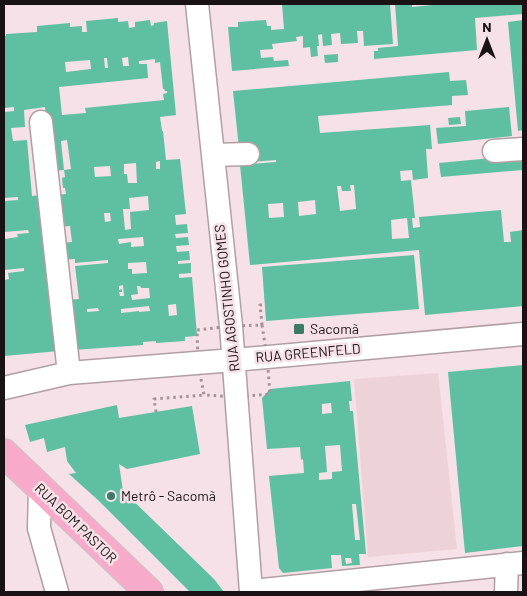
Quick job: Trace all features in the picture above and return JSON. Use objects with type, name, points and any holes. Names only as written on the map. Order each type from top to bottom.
[{"type":"main road","name":"RUA BOM PASTOR","points":[[4,453],[149,592]]},
{"type":"street","name":"RUA AGOSTINHO GOMES","points":[[197,4],[234,360],[251,592]]},
{"type":"street","points":[[41,122],[69,373]]},
{"type":"street","points":[[494,151],[523,150]]},
{"type":"street","points":[[213,155],[248,154]]},
{"type":"street","name":"RUA GREENFELD","points":[[4,388],[69,373],[523,334]]},
{"type":"street","points":[[40,488],[39,528],[57,592]]},
{"type":"street","points":[[251,592],[515,564],[506,592]]},
{"type":"path","points":[[262,325],[260,305],[264,305]]},
{"type":"path","points":[[156,412],[154,399],[204,395]]},
{"type":"shaded area","points":[[438,373],[457,549],[368,557],[354,379]]},
{"type":"building","points":[[282,4],[390,4],[393,44],[364,46],[363,31],[357,31],[358,43],[341,44],[340,33],[331,34],[332,45],[323,46],[322,34],[318,35],[318,56],[311,57],[310,47],[303,48],[303,36],[296,37],[297,41],[272,44],[273,49],[260,50],[261,58],[273,57],[274,61],[288,60],[289,66],[232,71],[228,27],[238,27],[238,22],[266,20],[267,26],[271,26],[271,30],[284,29]]},
{"type":"building","points":[[395,4],[412,4],[412,7],[442,4],[523,4],[523,14],[475,18],[477,50],[374,59],[374,51],[378,51],[378,48],[398,46]]},
{"type":"building","points":[[118,18],[118,22],[128,21],[129,28],[135,27],[135,22],[150,20],[151,26],[154,23],[167,21],[176,115],[160,117],[166,160],[180,159],[186,214],[175,215],[176,225],[187,224],[188,233],[175,234],[176,238],[188,237],[189,245],[176,246],[177,252],[189,251],[190,260],[178,261],[178,264],[191,263],[191,273],[179,274],[179,278],[192,277],[197,335],[185,337],[185,341],[143,342],[143,345],[73,350],[67,300],[79,299],[75,266],[108,263],[108,260],[75,263],[75,259],[62,260],[60,243],[72,242],[70,226],[59,227],[55,195],[66,194],[62,178],[65,177],[64,170],[52,171],[45,107],[24,110],[25,127],[11,128],[13,141],[27,140],[32,196],[42,195],[59,351],[4,356],[4,280],[9,279],[8,273],[24,271],[24,268],[4,270],[4,239],[18,237],[17,234],[29,233],[28,230],[4,232],[4,201],[18,200],[18,197],[4,198],[4,112],[14,111],[14,107],[4,108],[4,36],[6,34],[37,32],[37,26],[70,23],[70,27],[82,26],[82,32],[87,32],[86,21]],"holes":[[[128,57],[129,66],[123,66],[122,58]],[[104,58],[107,58],[108,68],[105,68]],[[155,59],[155,63],[160,62],[163,89],[167,91],[167,93],[163,94],[164,100],[85,108],[86,113],[62,115],[59,87],[148,78],[147,64],[139,64],[139,61]],[[90,60],[91,69],[66,72],[65,62]],[[67,140],[71,169],[64,170],[61,141]],[[160,161],[160,169],[156,169],[156,162]],[[136,163],[137,183],[128,183],[127,174],[124,174],[124,164]],[[110,166],[111,176],[95,177],[94,167]],[[148,196],[149,210],[130,212],[131,229],[125,230],[123,209],[130,209],[129,198]],[[104,213],[110,213],[111,221],[105,222]],[[143,237],[144,246],[131,247],[131,242],[119,244],[118,239]],[[146,262],[147,273],[132,274],[132,269],[128,269],[128,263]],[[123,285],[124,296],[120,296],[119,292],[122,292],[122,289],[119,290],[119,286]],[[137,286],[149,288],[150,298],[132,300],[131,295],[138,294]],[[176,304],[177,315],[169,316],[168,305]],[[149,306],[150,311],[121,313],[121,309]],[[98,308],[99,311],[87,312],[87,309]]]},
{"type":"building","points":[[523,20],[523,130],[518,131],[508,22]]},
{"type":"building","points":[[338,54],[338,62],[325,63],[324,55]]},
{"type":"building","points":[[449,72],[450,81],[466,80],[468,95],[452,96],[452,105],[318,116],[320,133],[430,125],[432,149],[426,149],[428,178],[413,180],[412,170],[400,171],[401,181],[411,180],[415,218],[412,218],[413,228],[420,227],[419,217],[501,210],[504,242],[511,242],[510,232],[523,230],[523,306],[425,315],[419,250],[250,265],[240,165],[276,162],[276,160],[252,162],[239,148],[233,91]],"holes":[[[350,185],[354,185],[356,209],[340,211],[337,186],[341,186],[342,191],[351,191]],[[315,200],[316,214],[299,216],[298,202]],[[283,203],[284,217],[269,218],[268,204]],[[407,218],[409,238],[392,239],[391,220]]]},
{"type":"building","points":[[509,107],[512,136],[438,144],[436,128],[466,126],[465,111]]},
{"type":"building","points":[[460,117],[461,124],[449,125],[448,118]]},
{"type":"building","points":[[523,155],[523,170],[441,177],[439,163]]},
{"type":"building","points":[[414,255],[419,309],[266,321],[262,267]]},
{"type":"building","points":[[523,365],[523,546],[465,553],[448,372]]},
{"type":"building","points":[[350,381],[352,401],[349,401],[350,411],[353,411],[366,554],[359,554],[360,565],[342,566],[341,555],[331,555],[332,568],[283,573],[279,568],[269,476],[304,473],[300,447],[267,449],[262,398],[270,389]],"holes":[[[331,403],[332,413],[322,414],[322,404]],[[340,445],[342,471],[332,472],[332,479],[319,480],[319,473],[327,472],[325,446]],[[352,504],[356,504],[360,540],[355,540]],[[345,558],[351,558],[352,563],[346,564]]]},
{"type":"building","name":"Metrô - Sacomã","points":[[117,405],[119,418],[192,406],[200,454],[127,469],[119,464],[123,491],[214,579],[224,592],[190,592],[99,501],[69,474],[76,473],[67,461],[65,447],[47,452],[44,438],[30,442],[25,425]]},
{"type":"place","name":"Sacomã","points":[[299,329]]},
{"type":"place","name":"Metrô - Sacomã","points":[[111,496]]}]
